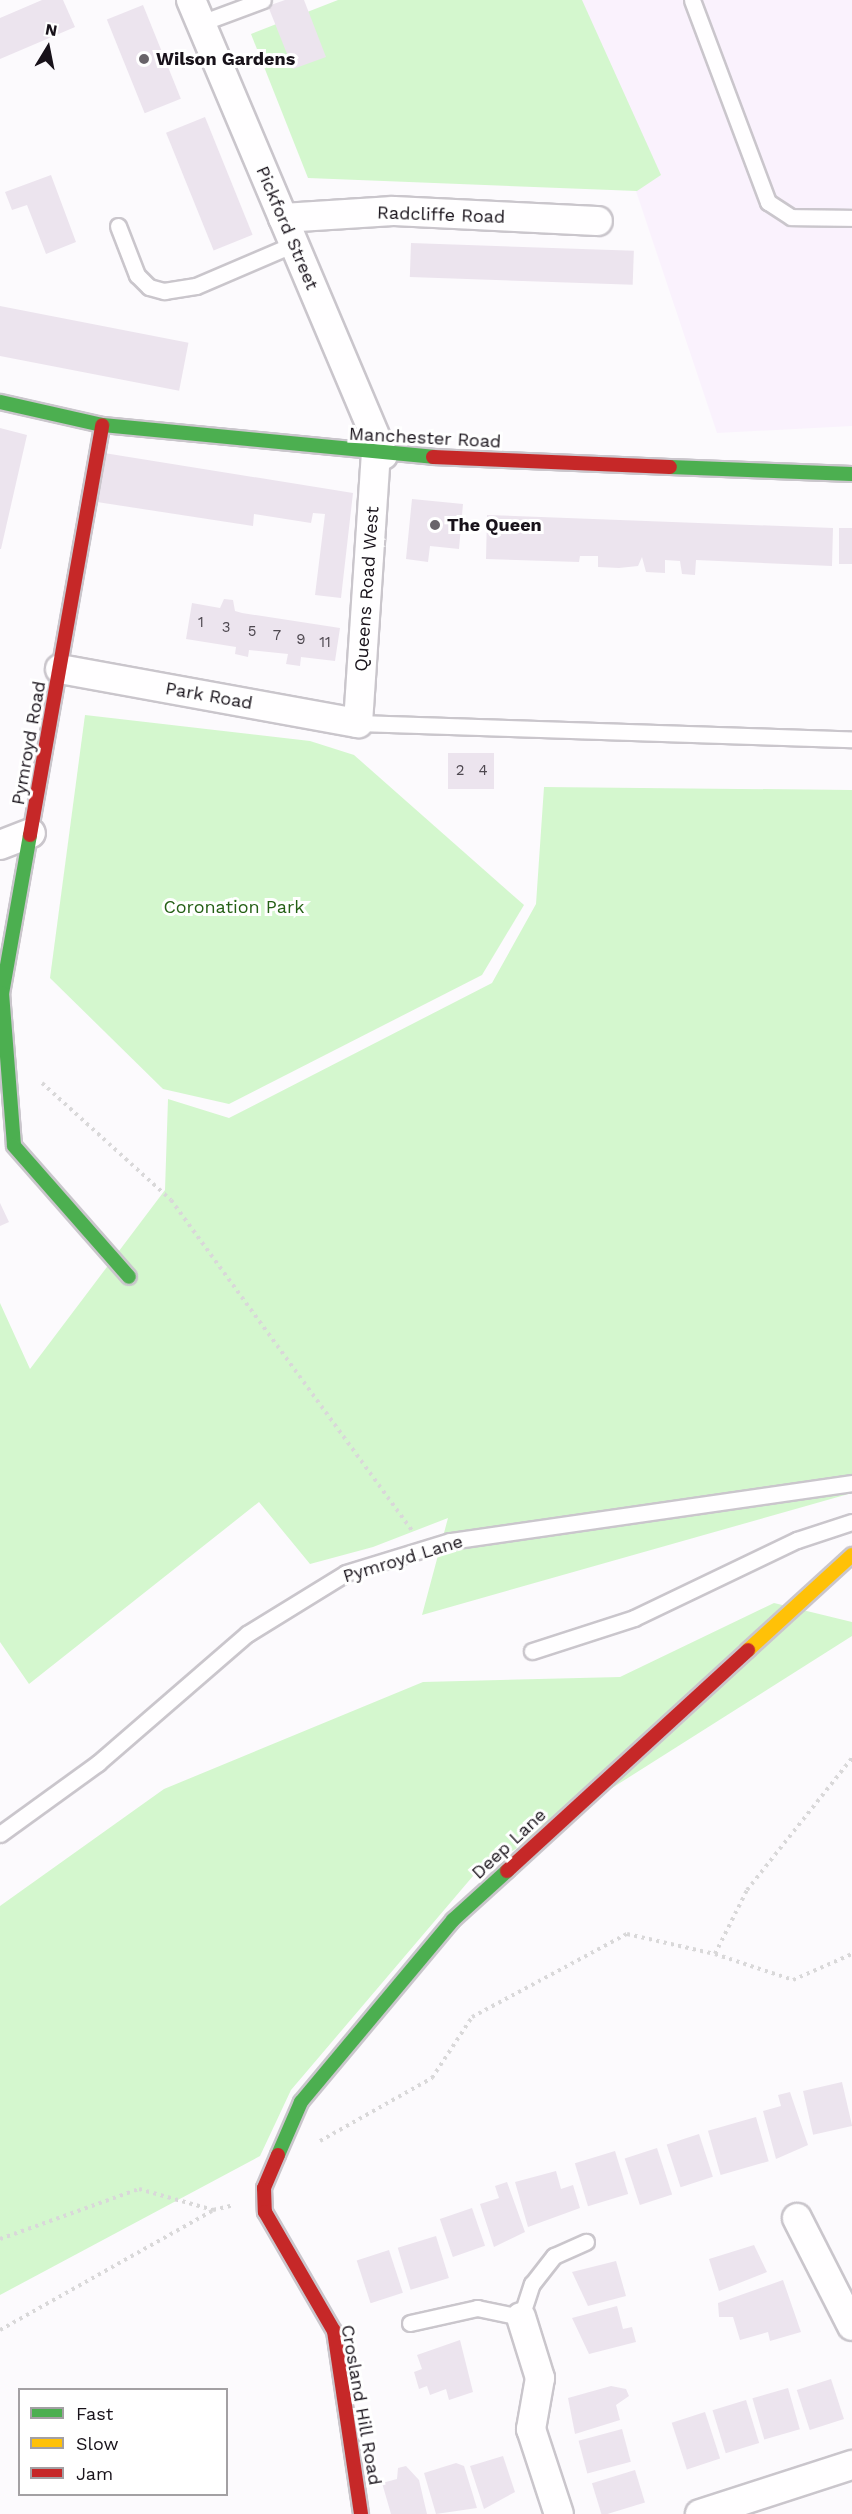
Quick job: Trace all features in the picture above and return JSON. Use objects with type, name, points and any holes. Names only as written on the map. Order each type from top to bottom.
[{"type":"street","name":"Pickford Street","points":[[196,12],[379,455]]},
{"type":"street","name":"Radcliffe Road","points":[[288,231],[393,211],[598,221]]},
{"type":"street","name":"Manchester Road","points":[[0,402],[102,425],[379,455],[852,474]]},
{"type":"street","name":"Pymroyd Road","points":[[102,425],[2,993],[7,1051],[7,1148],[129,1277]]},
{"type":"street","name":"Queens Road West","points":[[358,723],[379,455]]},
{"type":"street","name":"Park Road","points":[[60,669],[358,723]]},
{"type":"street","points":[[0,845],[30,833]]},
{"type":"street","name":"Deep Lane","points":[[265,2212],[264,2197],[270,2169],[302,2102],[453,1920],[852,1555]]},
{"type":"street","name":"Crosland Hill Road","points":[[265,2212],[315,2289],[333,2331],[361,2514]]},
{"type":"street","points":[[798,2218],[852,2326]]},
{"type":"street","points":[[521,2317],[540,2378],[531,2429],[559,2514]]},
{"type":"street","points":[[719,2511],[852,2465]]},
{"type":"lane","points":[[196,12],[264,0]]},
{"type":"lane","points":[[692,0],[768,202],[790,217],[852,218]]},
{"type":"lane","points":[[118,226],[137,275],[149,287],[171,291],[288,231]]},
{"type":"lane","points":[[358,723],[852,739]]},
{"type":"lane","name":"Pymroyd Lane","points":[[0,1834],[98,1763],[247,1634],[346,1573],[425,1548],[852,1483]]},
{"type":"lane","points":[[532,1650],[634,1618],[797,1540],[852,1522]]},
{"type":"lane","points":[[410,2323],[477,2308],[521,2317],[532,2284],[554,2256],[586,2242]]},
{"type":"path","points":[[7,1051],[171,1200],[425,1548]]},
{"type":"path","points":[[715,1954],[747,1890],[852,1758]]},
{"type":"path","points":[[311,2146],[432,2078],[472,2017],[627,1934],[715,1954],[793,1980],[852,1954]]},
{"type":"path","points":[[0,2239],[139,2188],[213,2210]]},
{"type":"path","points":[[0,2330],[213,2210],[264,2197]]},
{"type":"shaded area","points":[[572,0],[852,0],[852,426],[717,433]]},
{"type":"green space","points":[[338,0],[582,0],[661,175],[637,191],[308,178],[251,34]]},
{"type":"green space","name":"Coronation Park","points":[[85,715],[310,741],[354,755],[524,905],[482,975],[229,1104],[163,1089],[50,978]]},
{"type":"green space","points":[[544,787],[852,790],[852,1493],[422,1615],[448,1518],[373,1547],[310,1564],[259,1502],[29,1684],[0,1642],[0,1303],[30,1369],[165,1190],[168,1099],[229,1118],[492,983],[536,904]]},
{"type":"green space","points":[[774,1603],[852,1622],[852,1636],[473,1876],[291,2090],[260,2156],[0,2295],[0,1906],[164,1789],[423,1682],[620,1677]]},
{"type":"building","points":[[42,0],[63,0],[75,27],[0,59],[0,18]]},
{"type":"building","points":[[285,0],[304,0],[326,57],[293,69],[268,6]]},
{"type":"building","name":"Wilson Gardens","points":[[143,5],[181,99],[145,113],[107,20]]},
{"type":"building","points":[[205,117],[253,235],[214,250],[166,133]]},
{"type":"building","points":[[51,175],[76,242],[46,254],[27,205],[12,210],[5,192]]},
{"type":"building","points":[[411,243],[634,251],[633,285],[410,277]]},
{"type":"building","points":[[0,306],[188,343],[179,391],[0,356]]},
{"type":"building","points":[[0,428],[27,435],[1,549],[0,549]]},
{"type":"building","points":[[104,453],[353,493],[341,598],[315,595],[325,514],[313,513],[311,523],[254,514],[253,526],[97,502]]},
{"type":"building","name":"The Queen","points":[[412,499],[463,504],[459,549],[430,546],[428,562],[406,559]]},
{"type":"building","points":[[487,515],[833,528],[832,566],[696,560],[695,575],[682,574],[680,561],[665,560],[665,573],[646,572],[642,557],[638,566],[619,568],[598,567],[598,556],[580,556],[579,562],[486,559]]},
{"type":"building","points":[[839,528],[852,528],[852,564],[839,564]]},
{"type":"building","points":[[224,599],[233,600],[235,611],[242,613],[340,628],[335,661],[301,657],[300,666],[286,664],[288,654],[249,650],[248,657],[235,654],[236,647],[186,639],[192,603],[220,608]]},
{"type":"building","points":[[448,753],[494,753],[494,789],[448,789]]},
{"type":"building","points":[[0,1203],[9,1222],[0,1226]]},
{"type":"building","points":[[842,2082],[852,2126],[813,2135],[803,2091]]},
{"type":"building","points":[[790,2092],[808,2145],[776,2159],[763,2111],[781,2106],[778,2095]]},
{"type":"building","points":[[756,2117],[769,2161],[721,2175],[708,2131]]},
{"type":"building","points":[[699,2134],[713,2177],[681,2187],[667,2145]]},
{"type":"building","points":[[657,2148],[672,2195],[640,2205],[625,2159]]},
{"type":"building","points":[[615,2151],[628,2194],[588,2206],[575,2163]]},
{"type":"building","points":[[556,2171],[561,2189],[573,2185],[580,2208],[528,2227],[515,2182]]},
{"type":"building","points":[[507,2182],[525,2232],[494,2247],[480,2204],[499,2198],[495,2186]]},
{"type":"building","points":[[472,2208],[485,2246],[453,2257],[440,2219]]},
{"type":"building","points":[[436,2236],[449,2278],[411,2290],[398,2248]]},
{"type":"building","points":[[754,2245],[767,2272],[719,2291],[709,2259]]},
{"type":"building","points":[[389,2250],[403,2293],[371,2303],[357,2261]]},
{"type":"building","points":[[616,2261],[626,2296],[588,2306],[572,2272]]},
{"type":"building","points":[[783,2280],[801,2332],[770,2341],[768,2332],[740,2340],[733,2317],[719,2317],[718,2303]]},
{"type":"building","points":[[617,2306],[623,2329],[632,2327],[636,2342],[589,2354],[572,2318]]},
{"type":"building","points":[[460,2340],[473,2392],[449,2400],[446,2389],[430,2395],[427,2386],[419,2389],[414,2372],[422,2369],[417,2355]]},
{"type":"building","points":[[831,2379],[844,2419],[810,2430],[797,2390]]},
{"type":"building","points":[[611,2386],[626,2389],[629,2396],[616,2405],[620,2420],[575,2434],[568,2398]]},
{"type":"building","points":[[788,2388],[800,2429],[764,2440],[752,2398]]},
{"type":"building","points":[[746,2400],[759,2443],[726,2453],[713,2410]]},
{"type":"building","points":[[705,2412],[720,2459],[687,2469],[672,2423]]},
{"type":"building","points":[[622,2429],[631,2462],[587,2473],[579,2441]]},
{"type":"building","points":[[503,2456],[515,2492],[484,2509],[470,2466]]},
{"type":"building","points":[[456,2463],[464,2466],[477,2508],[436,2514],[424,2473]]},
{"type":"building","points":[[406,2466],[419,2480],[427,2514],[391,2514],[382,2483],[397,2479],[398,2468]]},
{"type":"building","points":[[635,2470],[645,2503],[601,2514],[592,2483]]},
{"type":"traffic: fast","points":[[0,402],[102,425],[433,457]]},
{"type":"traffic: fast","points":[[670,467],[852,474]]},
{"type":"traffic: fast","points":[[30,835],[2,993],[14,1146],[129,1277]]},
{"type":"traffic: fast","points":[[278,2155],[301,2102],[453,1920],[507,1871]]},
{"type":"traffic: slow","points":[[748,1650],[852,1555]]},
{"type":"traffic: jam","points":[[30,835],[102,425]]},
{"type":"traffic: jam","points":[[433,457],[670,467]]},
{"type":"traffic: jam","points":[[507,1871],[748,1650]]},
{"type":"traffic: jam","points":[[278,2155],[264,2188],[265,2212],[334,2331],[361,2514]]},
{"type":"place","name":"Wilson Gardens","points":[[144,59]]},
{"type":"place","name":"The Queen","points":[[435,525]]}]
